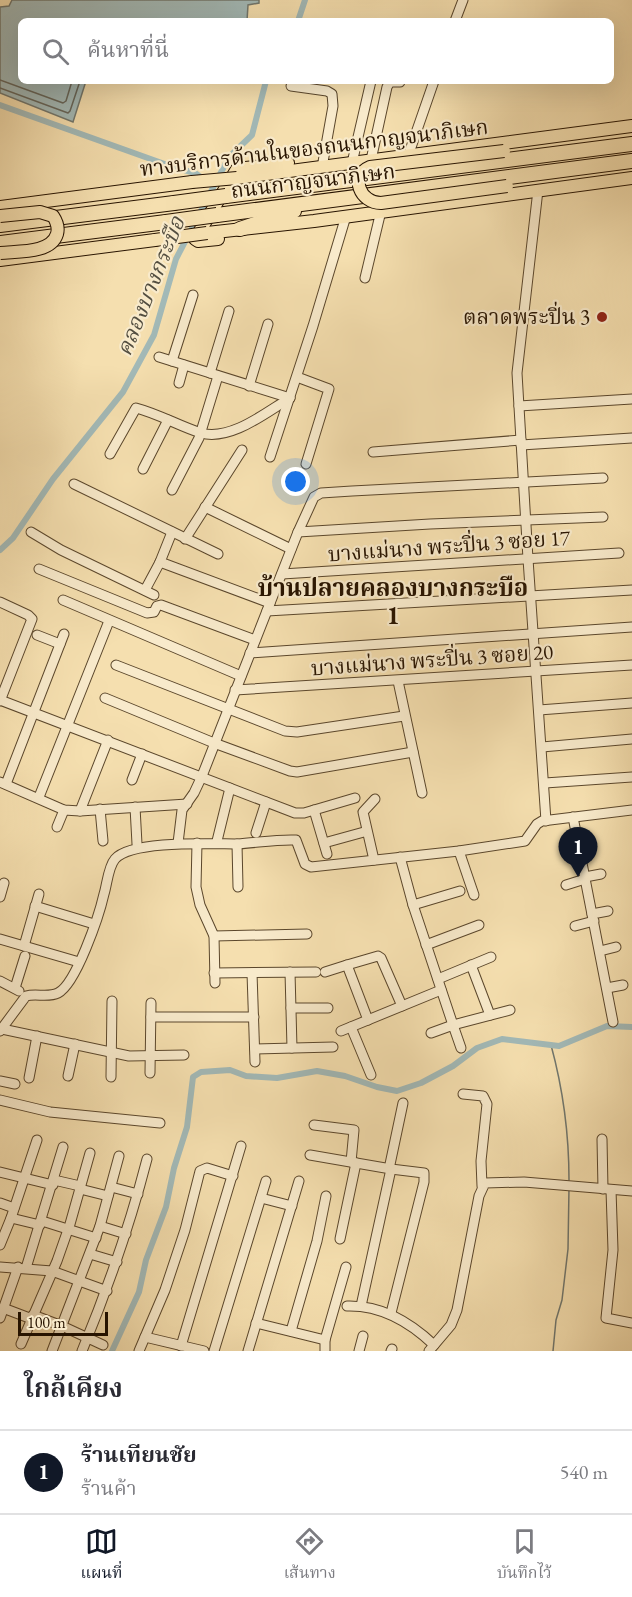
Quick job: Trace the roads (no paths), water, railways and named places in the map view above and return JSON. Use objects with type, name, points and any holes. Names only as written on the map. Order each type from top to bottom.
[{"type":"highway","name":"ถนนกาญจนาภิเษก","points":[[0,225],[632,144]]},
{"type":"highway","name":"ถนนกาญจนาภิเษก","points":[[0,243],[632,161]]},
{"type":"highway","points":[[240,229],[325,201]]},
{"type":"main road","name":"ทางบริการด้านในของถนนกาญจนาภิเษก","points":[[0,207],[632,126]]},
{"type":"main road","points":[[632,134],[370,167],[362,172],[358,185],[364,197],[369,201],[381,203],[632,170]]},
{"type":"main road","points":[[289,224],[247,236],[198,241],[195,239],[237,169],[308,161],[346,164]]},
{"type":"main road","points":[[0,260],[632,178]]},
{"type":"main road","points":[[0,216],[45,212],[53,216],[58,228],[56,238],[50,245],[38,249],[0,253]]},
{"type":"street","points":[[456,18],[463,0]]},
{"type":"street","points":[[346,164],[370,84]]},
{"type":"street","points":[[371,160],[385,92],[391,84]]},
{"type":"street","points":[[408,156],[433,84]]},
{"type":"street","points":[[291,86],[327,91],[332,94],[333,106],[323,162]]},
{"type":"street","points":[[538,190],[517,366],[546,820]]},
{"type":"street","points":[[366,278],[381,212]]},
{"type":"street","points":[[270,457],[346,216]]},
{"type":"street","points":[[172,361],[193,295]]},
{"type":"street","points":[[172,490],[200,433],[229,311]]},
{"type":"street","points":[[249,386],[268,324]]},
{"type":"street","points":[[159,357],[290,398]]},
{"type":"street","points":[[179,382],[184,365]]},
{"type":"street","points":[[297,377],[329,389],[306,464]]},
{"type":"street","points":[[110,454],[136,408],[200,433],[215,434],[239,428],[290,398]]},
{"type":"street","points":[[519,406],[632,399]]},
{"type":"street","points":[[143,469],[168,420]]},
{"type":"street","points":[[373,452],[632,438]]},
{"type":"street","points":[[185,539],[242,450]]},
{"type":"street","points":[[178,843],[182,810],[202,776],[314,496],[603,478]]},
{"type":"street","points":[[74,484],[218,555]]},
{"type":"street","points":[[205,507],[291,549]]},
{"type":"street","points":[[298,532],[603,517]]},
{"type":"street","points":[[31,532],[61,550],[149,592],[172,532]]},
{"type":"street","name":"บางแม่นาง พระปิ่น 3 ซอย 17","points":[[282,574],[619,553]]},
{"type":"street","points":[[160,562],[268,607],[632,590]]},
{"type":"street","points":[[39,569],[147,613],[154,612],[159,604],[255,640]]},
{"type":"street","points":[[63,600],[241,676]]},
{"type":"street","points":[[0,602],[32,619],[0,700],[295,813],[304,813],[355,798]]},
{"type":"street","points":[[39,797],[109,621]]},
{"type":"street","points":[[250,653],[632,627]]},
{"type":"street","points":[[64,634],[34,713],[3,783],[64,810],[187,804]]},
{"type":"street","points":[[37,635],[60,644]]},
{"type":"street","points":[[117,665],[227,710],[291,732],[404,716]]},
{"type":"street","name":"บางแม่นาง พระปิ่น 3 ซอย 20","points":[[235,690],[632,665]]},
{"type":"street","points":[[398,681],[422,793]]},
{"type":"street","points":[[105,698],[214,743],[290,771],[297,772],[412,752]]},
{"type":"street","points":[[539,710],[632,703]]},
{"type":"street","points":[[542,747],[632,739]]},
{"type":"street","points":[[80,811],[108,740]]},
{"type":"street","points":[[132,780],[142,754]]},
{"type":"street","points":[[545,783],[632,777]]},
{"type":"street","points":[[217,841],[231,788]]},
{"type":"street","points":[[374,860],[363,812],[375,800]]},
{"type":"street","points":[[256,833],[266,802]]},
{"type":"street","points":[[135,807],[137,844]]},
{"type":"street","points":[[100,809],[103,841]]},
{"type":"street","points":[[57,827],[64,810]]},
{"type":"street","points":[[314,810],[327,854]]},
{"type":"street","points":[[0,981],[26,996],[46,996],[58,993],[70,983],[94,924],[116,858],[143,848],[178,843],[296,840],[305,864],[310,867],[459,851],[525,841],[537,824],[546,820],[632,810]]},
{"type":"street","points":[[573,817],[614,1022]]},
{"type":"street","points":[[324,843],[364,832]]},
{"type":"street","points":[[197,843],[196,887],[200,905],[213,936],[214,978],[252,973],[320,972],[378,956],[381,958],[402,1006]]},
{"type":"street","points":[[237,843],[238,887]]},
{"type":"street","points":[[459,851],[474,895]]},
{"type":"street","points":[[400,857],[413,905],[461,1048]]},
{"type":"street","points":[[566,885],[601,874]]},
{"type":"street","points":[[0,897],[4,883]]},
{"type":"street","points":[[413,905],[460,891]]},
{"type":"street","points":[[15,988],[39,894]]},
{"type":"street","points":[[35,906],[94,924]]},
{"type":"street","points":[[574,926],[608,911]]},
{"type":"street","points":[[426,945],[479,925]]},
{"type":"street","points":[[213,936],[307,934]]},
{"type":"street","points":[[0,939],[24,951],[79,962]]},
{"type":"street","points":[[600,951],[616,947]]},
{"type":"street","points":[[438,979],[491,957]]},
{"type":"street","points":[[347,965],[368,1020]]},
{"type":"street","points":[[471,965],[490,1015]]},
{"type":"street","points":[[290,972],[292,1048]]},
{"type":"street","points":[[252,973],[255,1062]]},
{"type":"street","points":[[607,988],[622,985]]},
{"type":"street","points":[[341,1031],[441,990]]},
{"type":"street","points":[[26,996],[1,1030],[129,1056],[184,1055]]},
{"type":"street","points":[[111,1077],[112,1001]]},
{"type":"street","points":[[150,1073],[151,1003]]},
{"type":"street","points":[[291,1008],[328,1008]]},
{"type":"street","points":[[431,1032],[510,1010]]},
{"type":"street","points":[[150,1017],[254,1017]]},
{"type":"street","points":[[351,1027],[371,1075]]},
{"type":"street","points":[[29,1078],[37,1036]]},
{"type":"street","points":[[68,1076],[75,1044]]},
{"type":"street","points":[[255,1049],[333,1047]]},
{"type":"street","points":[[0,1081],[15,1084]]},
{"type":"street","points":[[346,1306],[361,1306],[391,1314],[431,1350],[451,1325],[457,1310],[482,1186],[481,1161],[487,1104],[483,1096],[463,1094]]},
{"type":"street","points":[[0,1100],[50,1112],[160,1123]]},
{"type":"street","points":[[361,1306],[403,1103]]},
{"type":"street","points":[[314,1125],[354,1130],[353,1163],[340,1239]]},
{"type":"street","points":[[602,1139],[614,1250],[606,1318],[632,1323]]},
{"type":"street","points":[[0,1245],[37,1140]]},
{"type":"street","points":[[178,1348],[241,1146]]},
{"type":"street","points":[[63,1147],[41,1223],[2,1313],[32,1317],[62,1326],[103,1345]]},
{"type":"street","points":[[21,1344],[68,1228],[90,1153]]},
{"type":"street","points":[[310,1155],[424,1173],[404,1271],[391,1314]]},
{"type":"street","points":[[52,1351],[96,1238],[119,1156]]},
{"type":"street","points":[[82,1351],[117,1262],[147,1159]]},
{"type":"street","points":[[139,1351],[165,1290],[185,1230],[200,1171],[207,1168],[233,1176]]},
{"type":"street","points":[[0,1172],[53,1183],[138,1194]]},
{"type":"street","points":[[214,1351],[266,1181]]},
{"type":"street","points":[[248,1351],[299,1181]]},
{"type":"street","points":[[482,1186],[489,1182],[632,1191]]},
{"type":"street","points":[[291,1331],[317,1241],[326,1196]]},
{"type":"street","points":[[261,1198],[292,1206]]},
{"type":"street","points":[[0,1203],[14,1208]]},
{"type":"street","points":[[11,1218],[68,1228],[96,1238]]},
{"type":"street","points":[[100,1226],[126,1234]]},
{"type":"street","points":[[90,1254],[117,1262]]},
{"type":"street","points":[[0,1267],[52,1271],[107,1291]]},
{"type":"street","points":[[325,1351],[325,1340],[346,1267]]},
{"type":"street","points":[[256,1323],[325,1340]]},
{"type":"street","points":[[359,1351],[363,1336]]},
{"type":"street","points":[[145,1337],[178,1348],[204,1351]]},
{"type":"water","points":[[12,0],[259,0],[259,3],[248,5],[247,18],[18,18],[18,84],[85,84],[73,122],[0,93],[0,7],[9,6]]},
{"type":"waterway","name":"คลองบางกระบือ","points":[[299,18],[305,0]]},
{"type":"waterway","name":"คลองบางกระบือ","points":[[0,550],[13,538],[53,479],[123,392],[154,335],[176,259],[229,157],[252,135],[265,84]]},
{"type":"waterway","points":[[0,105],[195,173],[205,180]]},
{"type":"waterway","points":[[112,1351],[139,1292],[146,1260],[166,1207],[174,1168],[187,1127],[193,1077],[201,1072],[230,1070],[246,1076],[277,1078],[317,1071],[345,1076],[397,1091],[421,1083],[453,1066],[477,1048],[502,1039],[559,1046],[607,1026],[632,1027]]},
{"type":"waterway","points":[[551,1045],[564,1112],[569,1180]]},
{"type":"waterway","points":[[553,1351],[568,1249],[569,1188]]},
{"type":"place","name":"ตลาดพระปิ่น 3","points":[[602,317]]},
{"type":"place","name":"ร้านเทียนชัย","points":[[578,877]]},
{"type":"district","name":"บ้านปลายคลองบางกระบือ 1","points":[[393,602]]}]
